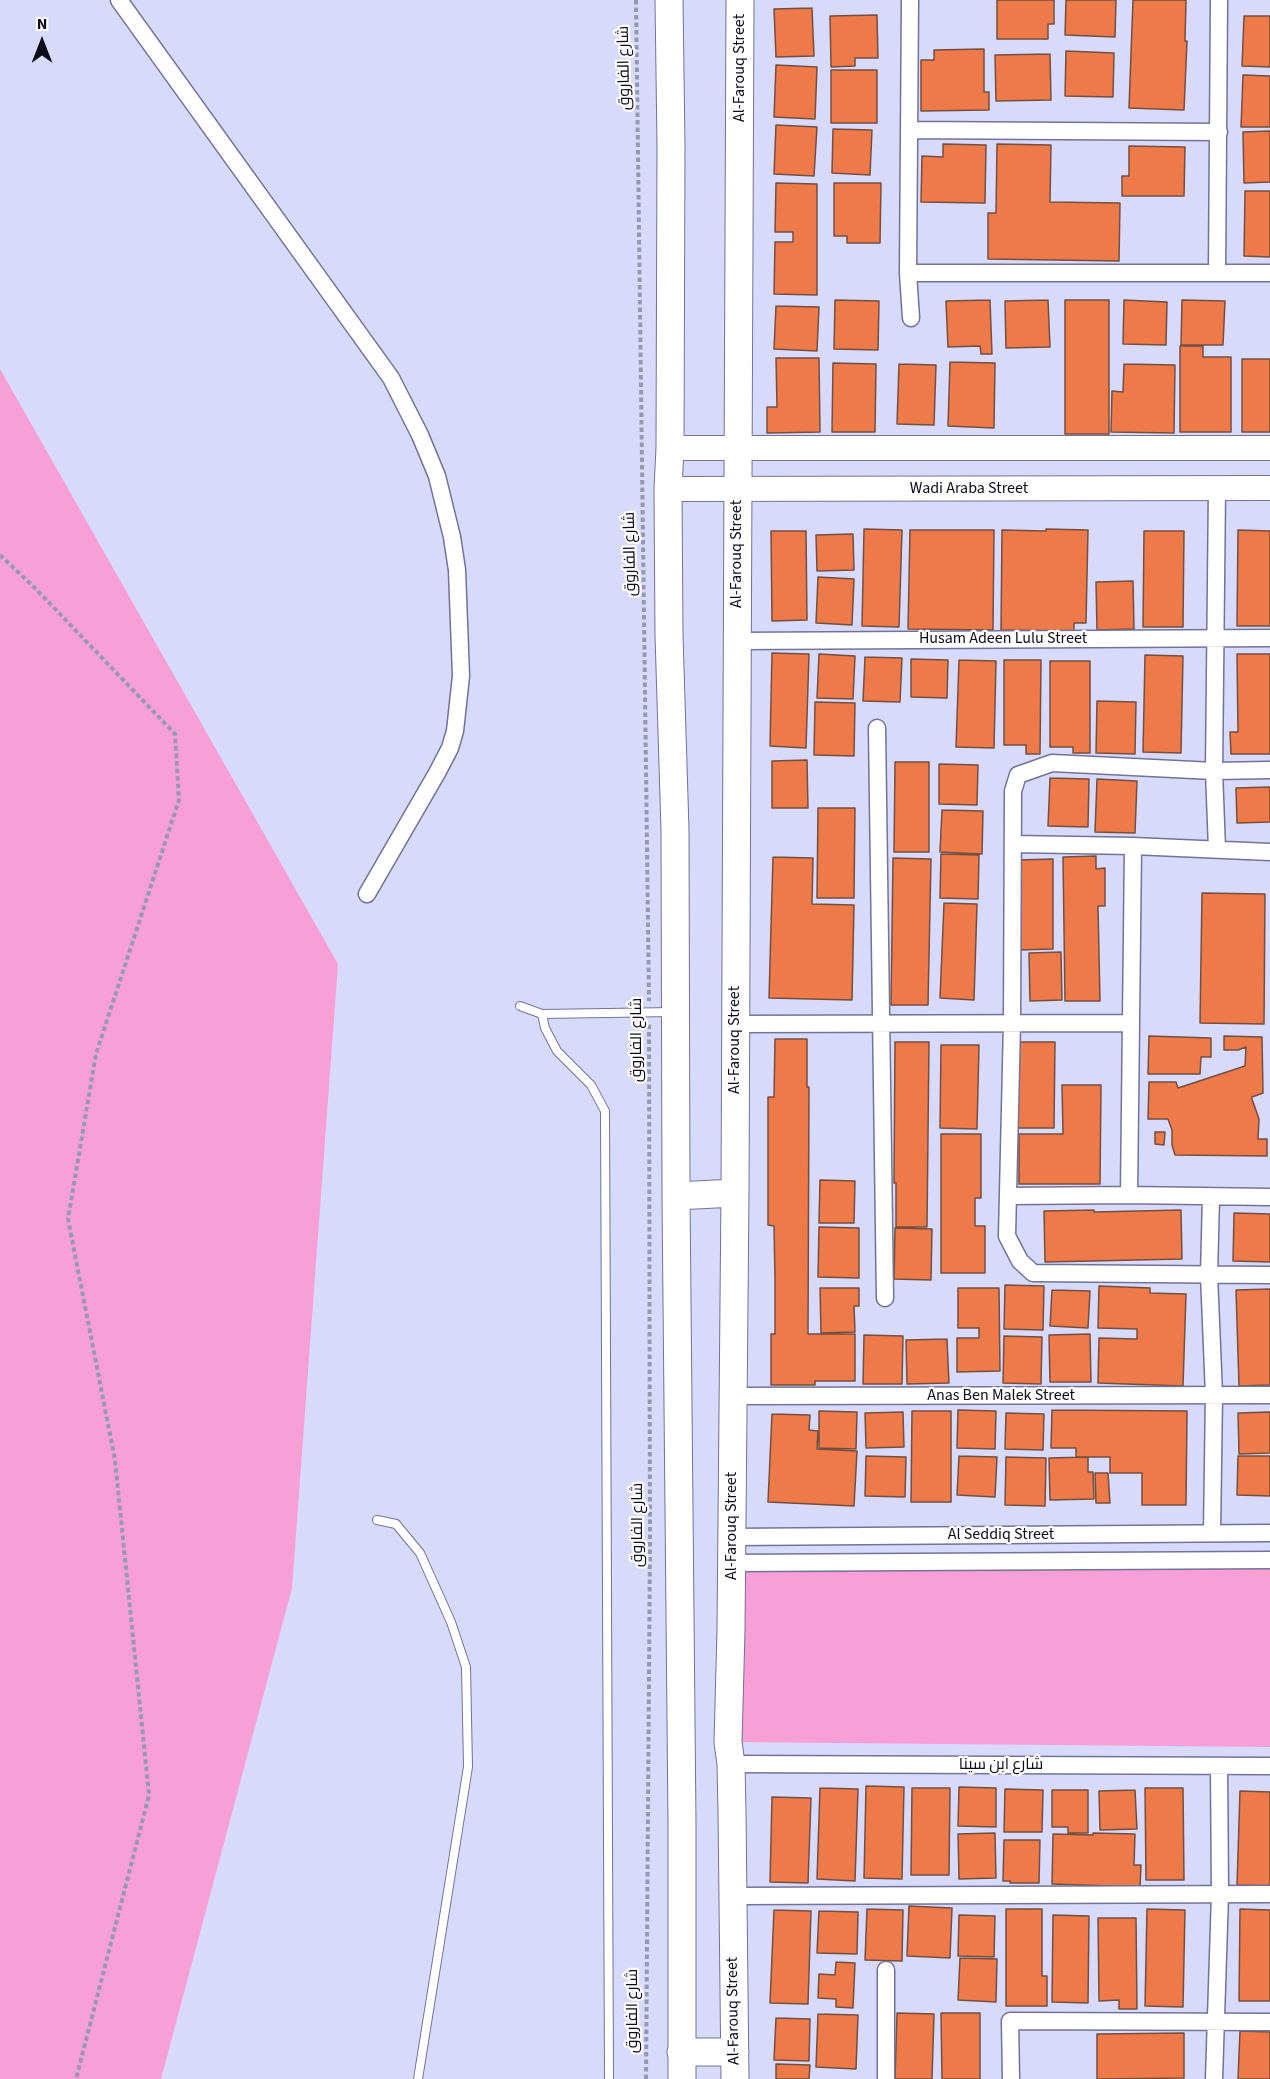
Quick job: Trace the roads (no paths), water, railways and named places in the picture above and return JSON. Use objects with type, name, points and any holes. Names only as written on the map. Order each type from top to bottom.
[{"type":"main road","points":[[669,0],[671,145],[669,635],[675,830],[662,1012],[676,1196],[682,2079]]},
{"type":"main road","name":"Al-Farouq Street","points":[[735,2079],[731,1764],[728,1742],[735,1193],[740,0]]},
{"type":"main road","points":[[670,448],[1270,448]]},
{"type":"main road","name":"Wadi Araba Street","points":[[668,489],[1270,488]]},
{"type":"main road","points":[[676,1196],[735,1193]]},
{"type":"main road","points":[[681,2052],[735,2052]]},
{"type":"street","points":[[119,0],[391,378],[420,435],[437,476],[452,537],[457,570],[461,676],[455,731],[450,748],[367,894]]},
{"type":"street","points":[[910,0],[908,273],[911,318]]},
{"type":"street","points":[[1217,273],[1219,0]]},
{"type":"street","points":[[909,130],[1219,132]]},
{"type":"street","points":[[908,273],[1270,273]]},
{"type":"street","points":[[1217,488],[1214,771],[1217,849]]},
{"type":"street","name":"Husam Adeen Lulu Street","points":[[736,641],[1270,638]]},
{"type":"street","points":[[877,728],[885,1298]]},
{"type":"street","points":[[1270,770],[1214,771],[1052,763],[1033,768],[1018,776],[1012,791],[1012,1023],[1007,1236],[1020,1262],[1034,1274],[1270,1275]]},
{"type":"street","points":[[1012,844],[1270,852]]},
{"type":"street","points":[[1129,1195],[1133,846]]},
{"type":"street","points":[[735,1024],[1130,1023]]},
{"type":"street","points":[[1008,1196],[1270,1197]]},
{"type":"street","points":[[1211,1197],[1209,1275],[1214,1395],[1212,1533]]},
{"type":"street","name":"Anas Ben Malek Street","points":[[732,1396],[1270,1395]]},
{"type":"street","name":"Al Seddiq Street","points":[[731,1550],[1212,1533],[1270,1533]]},
{"type":"street","name":"Al Seddiq Street","points":[[731,1550],[1270,1560]]},
{"type":"street","name":"شارع ابن سينا","points":[[731,1764],[1270,1766]]},
{"type":"street","points":[[1214,2079],[1220,1894],[1219,1766]]},
{"type":"street","points":[[733,1896],[1270,1894]]},
{"type":"street","points":[[886,1970],[886,2079]]},
{"type":"street","points":[[1011,2079],[1010,2021],[1270,2022]]},
{"type":"lane","points":[[520,1006],[542,1014],[662,1012]]},
{"type":"lane","points":[[542,1014],[545,1028],[557,1051],[591,1085],[605,1111],[609,2079]]},
{"type":"lane","points":[[377,1520],[396,1524],[420,1553],[451,1623],[466,1667],[468,1767],[418,2079]]}]
